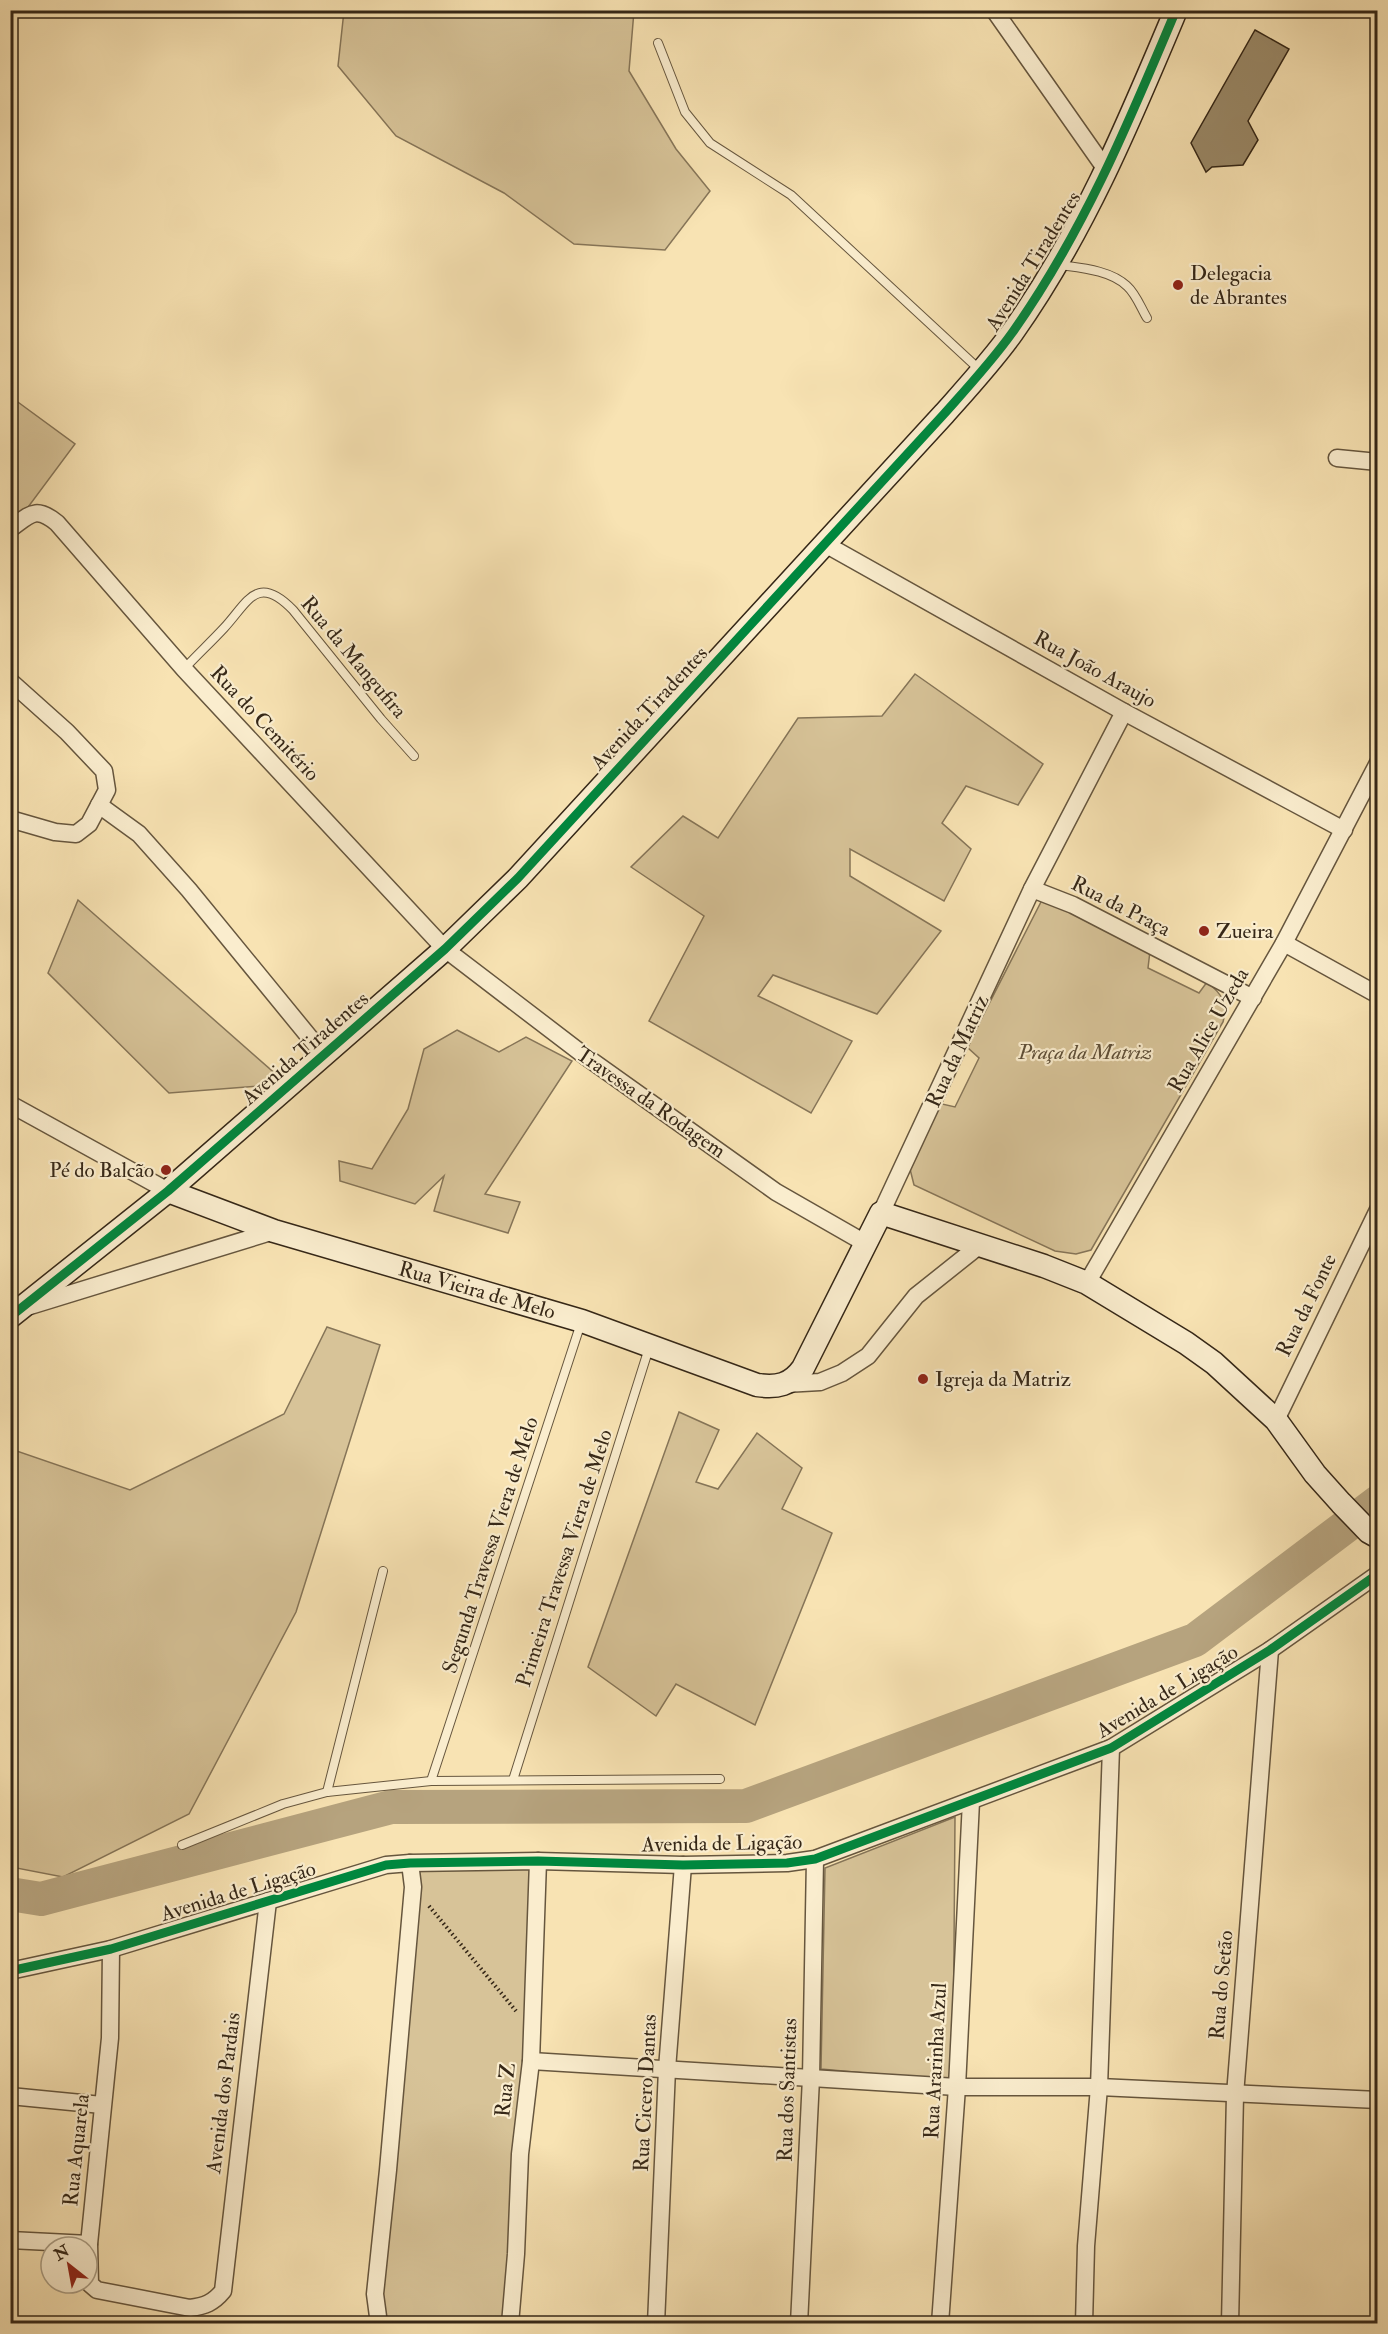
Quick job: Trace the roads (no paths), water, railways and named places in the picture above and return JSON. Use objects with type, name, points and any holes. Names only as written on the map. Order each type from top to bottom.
[{"type":"street","points":[[994,10],[1107,171]]},
{"type":"street","name":"Avenida Tiradentes","points":[[15,1313],[168,1191],[445,950],[518,878],[982,371],[1011,334],[1056,264],[1107,171],[1176,10]]},
{"type":"street","points":[[1336,458],[1377,462]]},
{"type":"street","name":"Rua do Cemitério","points":[[10,529],[29,515],[39,513],[45,513],[57,523],[184,669],[445,950]]},
{"type":"street","name":"Rua João Araujo","points":[[825,544],[1124,712],[1344,830]]},
{"type":"street","points":[[10,681],[67,732],[104,771],[107,790],[89,824],[75,834],[55,832],[10,819]]},
{"type":"street","name":"Rua da Matriz","points":[[785,1384],[796,1378],[803,1368],[881,1213],[1032,889],[1124,712]]},
{"type":"street","name":"Rua Alice Uzeda","points":[[1087,1284],[1284,943],[1377,763]]},
{"type":"street","points":[[99,806],[139,834],[189,890],[324,1054]]},
{"type":"street","name":"Rua da Praça","points":[[1032,889],[1073,905],[1253,998]]},
{"type":"street","points":[[1284,943],[1377,995]]},
{"type":"street","name":"Travessa da Rodagem","points":[[445,950],[585,1056],[776,1192],[865,1243]]},
{"type":"street","points":[[10,1104],[168,1191]]},
{"type":"street","name":"Rua Vieira de Melo","points":[[168,1191],[274,1231],[582,1321],[650,1348],[757,1385],[777,1387],[785,1384]]},
{"type":"street","name":"Rua da Fonte","points":[[1276,1420],[1377,1210]]},
{"type":"street","points":[[881,1213],[1044,1266],[1087,1284],[1204,1356],[1276,1420],[1316,1474],[1371,1533]]},
{"type":"street","points":[[15,1313],[274,1231]]},
{"type":"street","points":[[785,1384],[820,1382],[843,1373],[868,1356],[916,1296],[980,1245]]},
{"type":"street","name":"Avenida de Ligação","points":[[10,1971],[111,1949],[386,1865],[538,1861],[683,1865],[787,1863],[815,1859],[1111,1748],[1270,1650],[1377,1574]]},
{"type":"street","name":"Rua do Setão","points":[[1230,2324],[1235,2095],[1270,1650]]},
{"type":"street","points":[[1084,2324],[1086,2246],[1099,2087],[1111,1748]]},
{"type":"street","name":"Rua Ararinha Azul","points":[[940,2324],[957,2087],[971,1801]]},
{"type":"street","name":"Rua dos Santistas","points":[[799,2324],[811,2078],[815,1859]]},
{"type":"street","name":"Rua Z","points":[[510,2324],[516,2254],[520,2154],[531,2061],[538,1861]]},
{"type":"street","points":[[379,2324],[375,2294],[413,1887],[410,1863]]},
{"type":"street","name":"Rua Cicero Dantas","points":[[656,2324],[667,2069],[683,1865]]},
{"type":"street","name":"Avenida dos Pardais","points":[[224,2291],[268,1901]]},
{"type":"street","name":"Rua Aquarela","points":[[90,2235],[110,2038],[111,1949]]},
{"type":"street","points":[[531,2061],[957,2087],[1099,2087],[1377,2100]]},
{"type":"street","points":[[10,2096],[102,2105]]},
{"type":"street","points":[[10,2240],[39,2241]]},
{"type":"street","name":"Rua Aquarela","points":[[99,2290],[190,2308],[204,2307],[214,2302],[224,2291]]},
{"type":"lane","points":[[658,43],[685,112],[710,143],[791,195],[982,371]]},
{"type":"lane","points":[[1056,264],[1086,268],[1114,277],[1127,286],[1147,318]]},
{"type":"lane","name":"Rua da Mangufira","points":[[184,669],[226,626],[242,604],[255,594],[265,592],[273,594],[283,600],[292,610],[414,756]]},
{"type":"lane","name":"Segunda Travessa Viera de Melo","points":[[431,1781],[582,1321]]},
{"type":"lane","name":"Primeira Travessa Viera de Melo","points":[[513,1780],[650,1348]]},
{"type":"lane","points":[[327,1792],[383,1571]]},
{"type":"lane","points":[[182,1845],[283,1804],[327,1792],[431,1781],[720,1779]]},
{"type":"waterway","points":[[10,1894],[41,1899],[391,1807],[746,1806],[1195,1640],[1378,1502]]},
{"type":"place","name":"Delegacia de Abrantes","points":[[1178,285]]},
{"type":"place","name":"Zueira","points":[[1204,931]]},
{"type":"place","name":"Pé do Balcão","points":[[166,1170]]},
{"type":"place","name":"Igreja da Matriz","points":[[923,1379]]},
{"type":"park label","name":"Praça da Matriz","points":[[1085,1052]]}]
